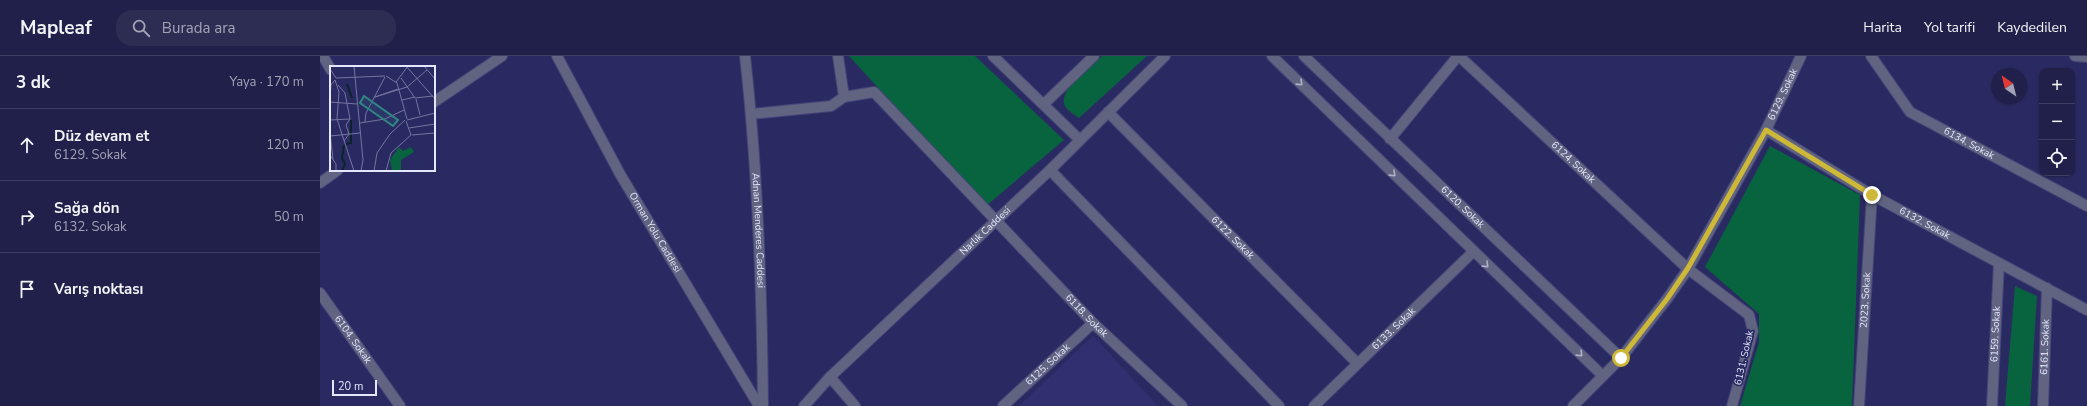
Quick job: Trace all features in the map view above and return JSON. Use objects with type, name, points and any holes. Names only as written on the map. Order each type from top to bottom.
[{"type":"street","points":[[323,56],[330,68]]},
{"type":"street","points":[[435,101],[502,56]]},
{"type":"street","name":"Orman Yolu Caddesi","points":[[557,56],[620,174],[759,406]]},
{"type":"street","name":"Adnan Menderes Caddesi","points":[[745,56],[751,114],[762,296],[764,406]]},
{"type":"street","points":[[751,114],[831,106],[844,97],[838,56]]},
{"type":"street","points":[[993,56],[1080,140]]},
{"type":"street","points":[[1044,104],[1094,56]]},
{"type":"street","name":"Narlık Caddesi","points":[[804,406],[830,377],[1050,170],[1165,56]]},
{"type":"street","points":[[1272,56],[1602,375]]},
{"type":"street","name":"6120. Sokak","points":[[1304,56],[1621,358]]},
{"type":"street","name":"6124. Sokak","points":[[1390,139],[1458,56],[1688,268]]},
{"type":"street","name":"6129. Sokak","points":[[1573,406],[1602,375],[1621,358],[1667,299],[1688,268],[1766,130],[1801,56]]},
{"type":"street","name":"6134. Sokak","points":[[1871,56],[1910,112],[2087,206]]},
{"type":"street","points":[[2075,56],[2087,57]]},
{"type":"street","name":"6118. Sokak","points":[[844,97],[874,92],[1093,323],[1182,406]]},
{"type":"street","name":"6122. Sokak","points":[[1108,112],[1357,363]]},
{"type":"street","name":"6132. Sokak","points":[[1766,130],[1872,195],[2087,310]]},
{"type":"street","points":[[1050,170],[1279,406]]},
{"type":"street","points":[[320,183],[337,171]]},
{"type":"street","name":"2023. Sokak","points":[[1859,406],[1872,195]]},
{"type":"street","name":"6133. Sokak","points":[[1314,406],[1474,252]]},
{"type":"street","name":"6159. Sokak","points":[[1992,406],[1999,263]]},
{"type":"street","name":"6131. Sokak","points":[[1688,268],[1749,315],[1753,331],[1732,406]]},
{"type":"street","name":"6161. Sokak","points":[[2043,406],[2047,288]]},
{"type":"street","name":"6104. Sokak","points":[[320,293],[400,406]]},
{"type":"street","name":"6125. Sokak","points":[[1003,406],[1093,323]]},
{"type":"street","points":[[830,377],[855,406]]},
{"type":"shaded area","points":[[1093,336],[1158,406],[1019,406]]},
{"type":"green space","points":[[849,56],[975,56],[1064,140],[986,206]]},
{"type":"green space","points":[[1102,56],[1147,56],[1079,118],[1065,106],[1064,100],[1066,93],[1076,79]]},
{"type":"green space","points":[[1770,146],[1860,195],[1852,406],[1740,406],[1759,342],[1759,314],[1705,267]]},
{"type":"green space","points":[[2015,286],[2037,296],[2030,406],[2005,406]]},
{"type":"route","points":[[1621,358],[1667,299],[1688,268],[1766,130],[1872,195]]}]
